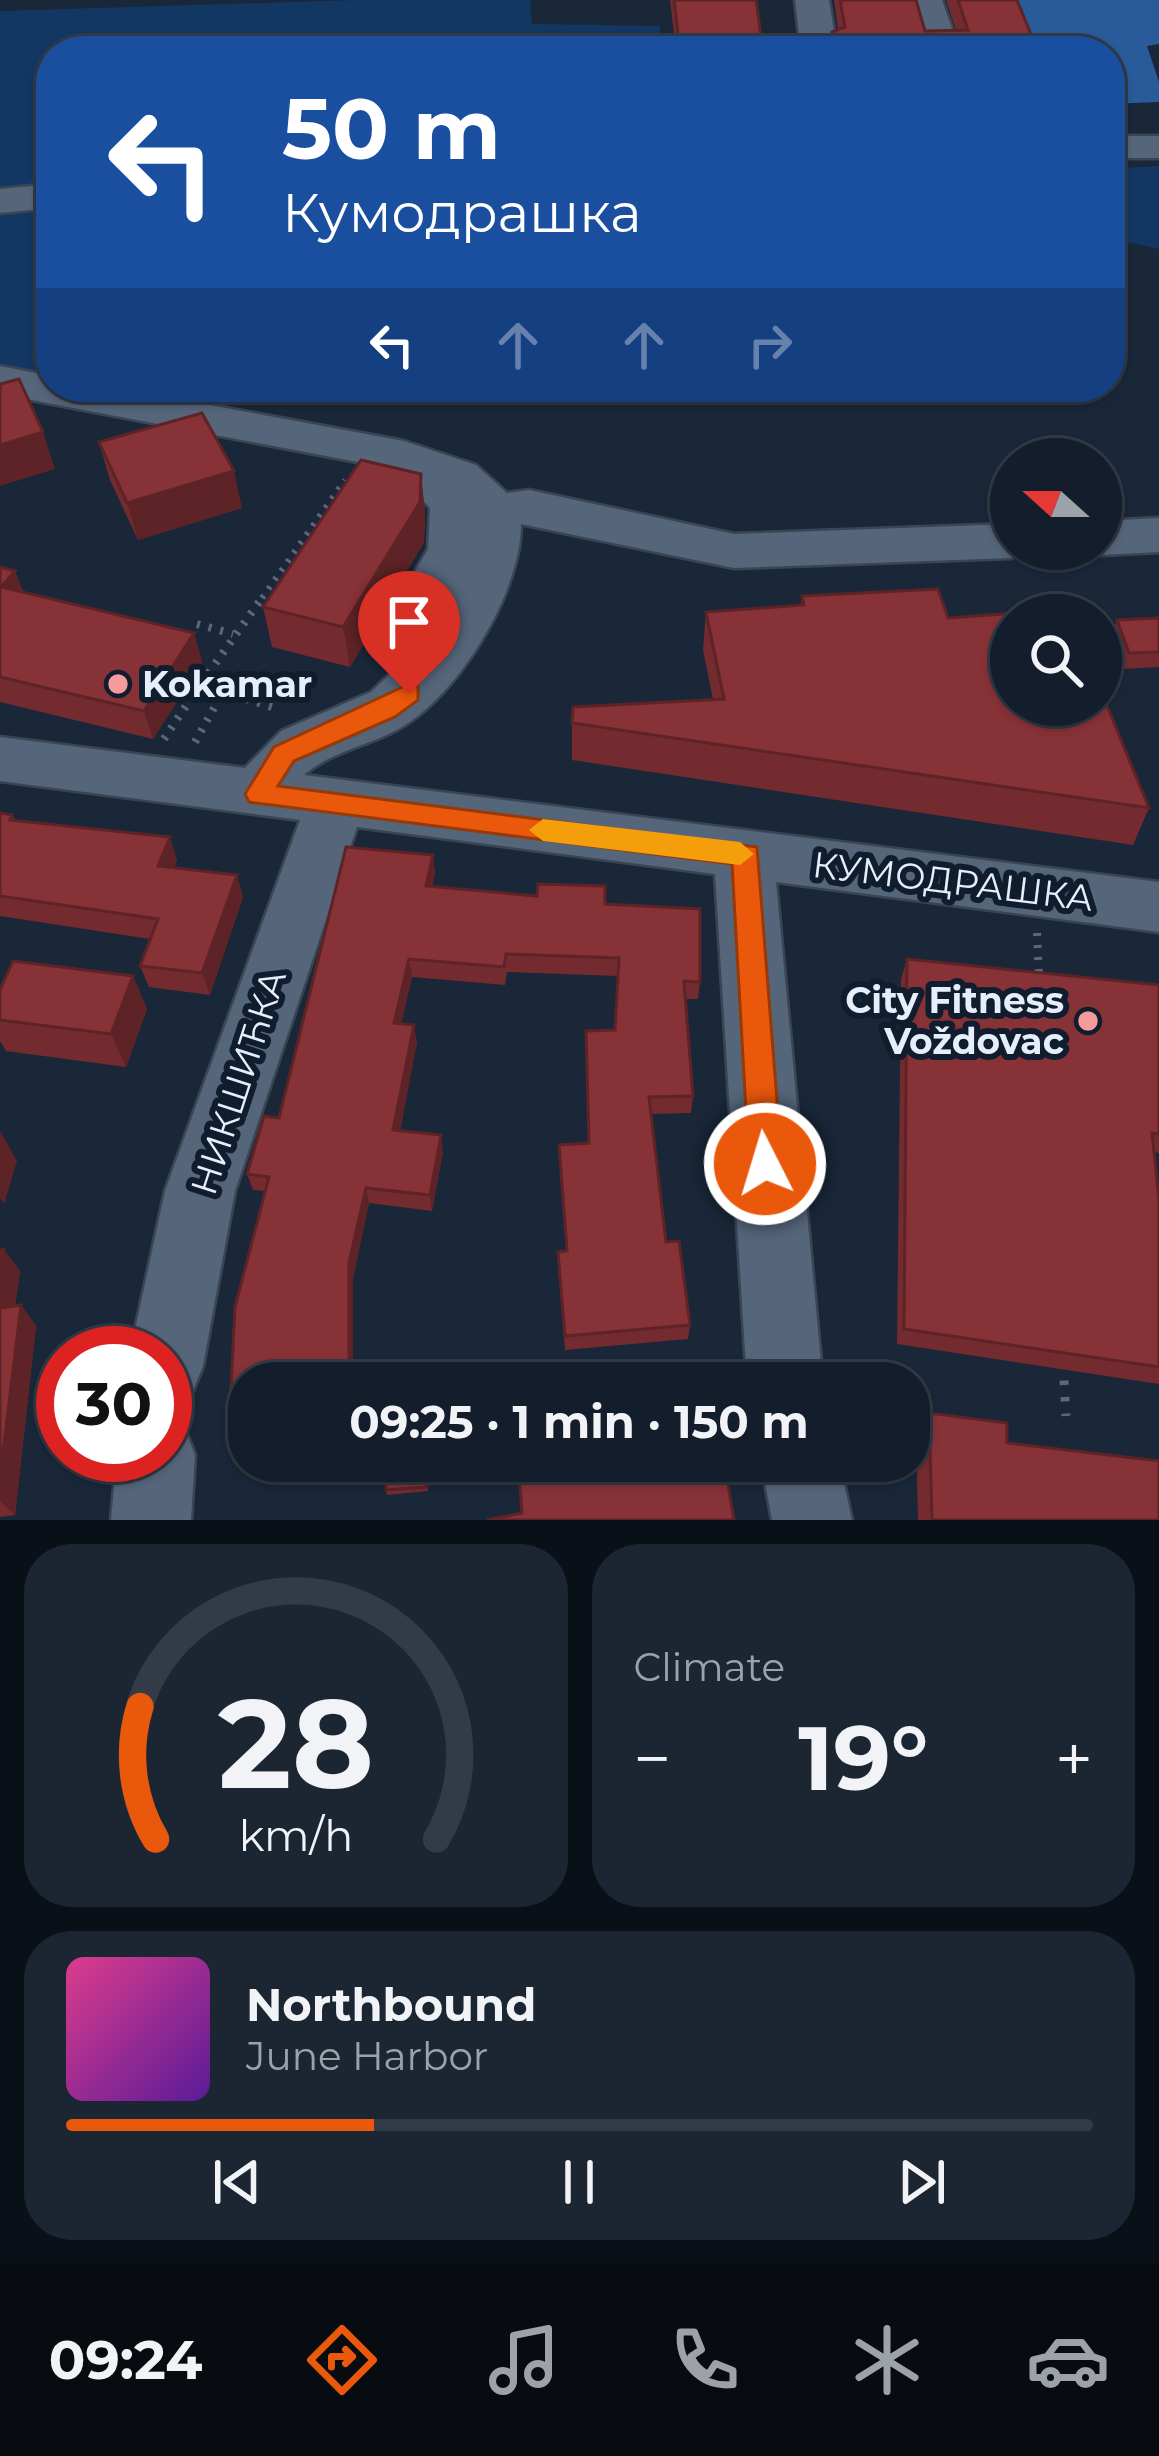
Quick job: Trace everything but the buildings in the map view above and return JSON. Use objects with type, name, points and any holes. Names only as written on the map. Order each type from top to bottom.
[{"type":"street","points":[[812,0],[817,36]]},
{"type":"street","points":[[926,0],[938,36]]},
{"type":"street","points":[[1125,147],[1159,147]]},
{"type":"street","points":[[0,201],[36,197]]},
{"type":"street","points":[[0,380],[36,384]]},
{"type":"street","points":[[207,403],[459,476],[496,511],[497,549],[428,669],[386,710],[322,717]]},
{"type":"street","points":[[259,794],[284,754],[322,717],[449,560],[460,526],[447,490],[382,452]]},
{"type":"street","points":[[496,511],[547,509],[734,551],[990,543]]},
{"type":"street","points":[[1122,537],[1159,535]]},
{"type":"street","name":"КУМОДРАШКА","points":[[0,759],[1159,907]]},
{"type":"street","name":"НИКШИЋКА","points":[[173,1326],[200,1191],[335,805]]},
{"type":"street","points":[[746,855],[746,912],[783,1362]]},
{"type":"street","points":[[151,1520],[154,1482]]},
{"type":"street","points":[[804,1482],[812,1520]]},
{"type":"path","points":[[159,747],[233,634],[382,452]]},
{"type":"path","points":[[197,624],[233,634]]},
{"type":"path","points":[[200,685],[322,717]]},
{"type":"path","points":[[193,746],[223,692]]},
{"type":"path","points":[[1034,893],[1041,1002]]},
{"type":"path","points":[[1062,1357],[1066,1417]]},
{"type":"shaded area","points":[[356,0],[530,0],[532,24],[660,26],[660,36],[36,36],[36,387],[0,380],[0,11]]},
{"type":"shaded area","points":[[1014,0],[1159,0],[1159,44],[1147,46],[1159,82],[1159,102],[1125,103],[1125,36],[1028,36]]},
{"type":"shaded area","points":[[1159,166],[1159,249],[1125,241],[1125,168]]},
{"type":"slow traffic","points":[[543,830],[740,854]]},
{"type":"place","name":"Kokamar","points":[[118,684]]},
{"type":"place","name":"City Fitness Voždovac","points":[[1088,1021]]},
{"type":"route","points":[[409,694],[386,710],[328,731],[284,754],[259,794],[746,855],[765,1164]]}]
